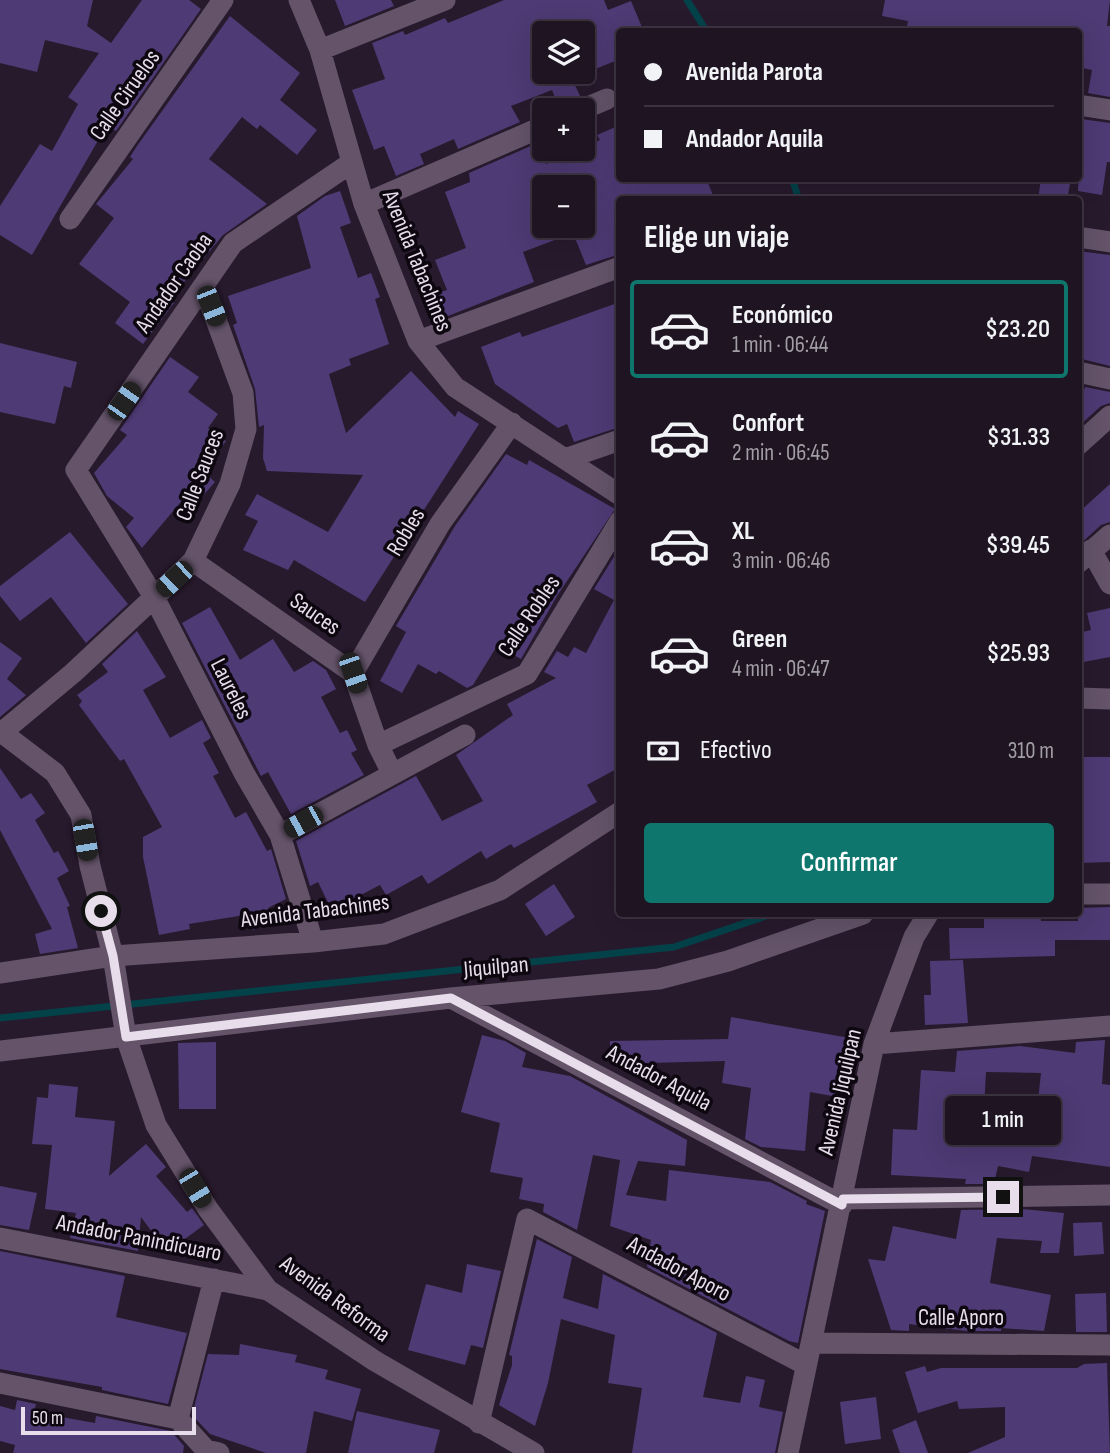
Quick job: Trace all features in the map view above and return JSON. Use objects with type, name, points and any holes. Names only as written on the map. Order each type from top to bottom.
[{"type":"street","name":"Calle Ciruelos","points":[[70,219],[223,0]]},
{"type":"street","name":"Avenida Tabachines","points":[[299,0],[320,50],[364,204],[418,341],[454,387],[616,492]]},
{"type":"street","points":[[320,50],[445,0]]},
{"type":"street","points":[[595,104],[607,99]]},
{"type":"street","points":[[1082,105],[1110,110]]},
{"type":"street","points":[[364,204],[532,131]]},
{"type":"street","name":"Andador Caoba","points":[[76,470],[233,243],[351,163]]},
{"type":"street","points":[[1082,238],[1110,242]]},
{"type":"street","points":[[418,341],[616,268]]},
{"type":"street","name":"Calle Sauces","points":[[193,561],[230,484],[246,429],[243,394],[204,287]]},
{"type":"street","points":[[1082,373],[1110,379]]},
{"type":"street","points":[[1082,441],[1110,416]]},
{"type":"street","name":"Robles","points":[[353,673],[440,524],[512,423]]},
{"type":"street","points":[[565,459],[616,441]]},
{"type":"street","name":"Laureles","points":[[76,470],[155,597],[244,773],[280,835],[313,942]]},
{"type":"street","name":"Calle Robles","points":[[378,745],[527,674],[616,528]]},
{"type":"street","points":[[1110,535],[1084,557],[1110,584]]},
{"type":"street","points":[[1,732],[73,673],[193,561]]},
{"type":"street","name":"Sauces","points":[[193,561],[353,673]]},
{"type":"street","points":[[353,673],[378,745],[392,773]]},
{"type":"street","points":[[1082,698],[1110,699]]},
{"type":"street","name":"Avenida Reforma","points":[[1,732],[55,773],[81,815],[90,866],[113,960],[126,1037],[156,1125],[208,1209],[268,1290],[375,1361],[534,1453]]},
{"type":"street","points":[[280,835],[465,735]]},
{"type":"street","name":"Avenida Tabachines","points":[[0,972],[384,934],[500,890],[616,815]]},
{"type":"street","points":[[1082,894],[1110,894]]},
{"type":"street","name":"Jiquilpan","points":[[0,1051],[451,998],[659,979],[728,961],[854,917]]},
{"type":"street","name":"Avenida Jiquilpan","points":[[788,1453],[874,1044],[914,937],[926,917]]},
{"type":"street","name":"Andador Aquila","points":[[451,998],[842,1202],[1110,1195]]},
{"type":"street","points":[[874,1044],[1110,1026]]},
{"type":"street","name":"Andador Aporo","points":[[479,1423],[527,1219],[806,1365]]},
{"type":"street","name":"Andador Panindicuaro","points":[[0,1238],[268,1290]]},
{"type":"street","points":[[214,1279],[178,1419],[193,1444],[219,1453]]},
{"type":"street","name":"Calle Aporo","points":[[812,1343],[1110,1345]]},
{"type":"street","points":[[0,1383],[178,1419]]},
{"type":"building","points":[[0,0],[93,0],[87,26],[111,43],[142,0],[189,0],[201,9],[116,131],[107,125],[32,255],[0,235],[0,206],[40,144],[52,151],[78,104],[68,97],[99,53],[45,40],[37,72],[0,63]]},
{"type":"building","points":[[335,0],[391,0],[394,6],[345,26]]},
{"type":"building","points":[[504,0],[604,0],[608,10],[631,1],[642,28],[616,28],[616,61],[595,69],[595,21],[532,21],[532,84],[574,84],[580,96],[555,98],[552,90],[511,106],[520,122],[458,149],[454,139],[420,154],[424,164],[396,176],[384,146],[374,150],[352,90],[385,79],[372,43],[403,31],[405,35],[445,18],[448,23]]},
{"type":"building","points":[[885,0],[1110,0],[1107,26],[1110,26],[1110,97],[1088,93],[1092,70],[1082,68],[1082,28],[907,28],[908,21],[882,16]]},
{"type":"building","points":[[230,16],[300,73],[280,100],[317,130],[297,155],[260,125],[257,129],[242,117],[209,159],[267,204],[223,235],[170,299],[174,303],[143,344],[115,323],[130,302],[79,264],[114,218],[96,204],[133,159],[130,157],[137,146]]},
{"type":"building","points":[[1082,119],[1110,123],[1110,162],[1107,162],[1102,195],[1078,191],[1078,182],[1082,182]]},
{"type":"building","points":[[616,127],[616,182],[708,182],[713,196],[616,196],[616,255],[586,265],[575,238],[595,238],[595,175],[532,175],[532,238],[560,238],[523,252],[534,282],[443,318],[435,294],[447,290],[435,260],[466,248],[445,192],[470,182],[469,173],[532,145],[532,161],[544,161],[546,164],[553,161],[595,161],[595,142],[600,140],[597,135]]},
{"type":"building","points":[[1040,182],[1070,182],[1068,196],[1039,196]]},
{"type":"building","points":[[340,191],[351,223],[340,227],[358,278],[371,273],[380,297],[375,299],[389,344],[349,359],[351,365],[329,374],[346,433],[411,371],[455,417],[458,411],[479,424],[365,602],[294,560],[288,570],[243,550],[258,521],[245,515],[257,494],[328,532],[363,475],[267,471],[263,458],[264,425],[259,427],[255,389],[233,325],[237,323],[228,296],[311,268],[297,216],[325,196]]},
{"type":"building","points":[[1082,252],[1110,255],[1110,366],[1082,359]]},
{"type":"building","points":[[616,303],[616,428],[574,442],[567,424],[558,428],[495,384],[481,347],[520,332],[522,337]]},
{"type":"building","points":[[0,343],[77,362],[71,388],[64,386],[55,424],[0,412]]},
{"type":"building","points":[[170,357],[199,377],[188,392],[218,414],[208,428],[226,441],[204,472],[215,482],[200,499],[190,491],[142,548],[126,527],[134,518],[107,496],[94,473],[127,435],[120,430]]},
{"type":"building","points":[[1085,387],[1110,392],[1110,403],[1101,406],[1082,423],[1082,397]]},
{"type":"building","points":[[506,454],[527,465],[529,460],[615,509],[557,596],[521,659],[497,646],[473,685],[467,688],[439,671],[436,674],[418,664],[402,693],[380,681],[406,632],[396,626],[455,526]]},
{"type":"building","points":[[1110,484],[1110,522],[1101,525],[1082,542],[1082,509]]},
{"type":"building","points":[[70,532],[128,604],[86,643],[51,597],[20,621],[0,596],[0,586]]},
{"type":"building","points":[[616,553],[616,769],[587,785],[597,802],[514,848],[511,844],[486,859],[481,851],[428,884],[422,875],[386,895],[380,885],[349,901],[354,910],[336,919],[318,882],[310,886],[296,841],[416,776],[442,821],[483,801],[456,755],[513,715],[507,704],[556,678],[544,672],[557,651],[568,657],[574,647],[586,653],[614,600],[594,589]]},
{"type":"building","points":[[210,607],[240,660],[273,639],[294,672],[313,661],[326,670],[336,689],[321,697],[340,733],[347,730],[357,750],[351,753],[364,775],[291,814],[268,772],[261,776],[182,623]]},
{"type":"building","points":[[1110,608],[1110,657],[1082,662],[1082,632],[1091,630],[1087,613]]},
{"type":"building","points":[[137,631],[166,677],[143,690],[170,738],[202,720],[211,738],[203,743],[219,773],[213,776],[235,818],[246,812],[267,851],[271,849],[286,899],[268,908],[274,919],[253,930],[245,915],[189,924],[190,929],[159,935],[143,857],[143,837],[162,827],[124,759],[120,761],[79,705],[82,701],[77,695],[108,672],[102,664]]},
{"type":"building","points":[[0,642],[22,658],[7,679],[26,695],[0,717]]},
{"type":"building","points":[[1082,757],[1110,757],[1110,862],[1082,863]]},
{"type":"building","points":[[0,768],[21,799],[31,793],[45,813],[35,820],[54,853],[58,851],[69,871],[57,878],[70,906],[67,907],[78,948],[40,954],[35,934],[52,929],[0,830]]},
{"type":"building","points":[[554,884],[575,917],[546,936],[525,904]]},
{"type":"building","points":[[1110,907],[1110,940],[1055,940],[1055,956],[950,959],[949,928],[984,928],[984,917],[1040,917],[1041,921],[1078,921],[1078,917],[1082,917],[1082,908]]},
{"type":"building","points":[[963,960],[968,1023],[925,1025],[924,995],[931,995],[930,961]]},
{"type":"building","points":[[731,1017],[861,1040],[849,1099],[810,1092],[805,1151],[761,1147],[745,1139],[751,1088],[722,1083],[725,1061],[610,1064],[610,1041],[728,1039]]},
{"type":"building","points":[[482,1035],[505,1041],[526,1053],[522,1067],[570,1076],[687,1140],[685,1166],[638,1161],[626,1195],[666,1201],[669,1170],[770,1182],[807,1201],[806,1204],[825,1211],[798,1343],[789,1341],[647,1267],[651,1240],[610,1226],[620,1160],[593,1155],[577,1230],[543,1212],[544,1204],[519,1199],[523,1178],[490,1172],[500,1123],[461,1112]]},
{"type":"building","points":[[1105,1040],[1102,1084],[1110,1085],[1110,1167],[1032,1156],[1029,1172],[998,1166],[994,1184],[965,1184],[966,1179],[891,1175],[893,1129],[917,1130],[921,1070],[955,1072],[957,1051],[1020,1046],[1075,1053],[1076,1042]],"holes":[[[986,1072],[1041,1073],[1036,1119],[984,1109]]]},
{"type":"building","points":[[216,1042],[216,1109],[179,1109],[178,1043]]},
{"type":"building","points":[[49,1084],[78,1087],[75,1117],[115,1121],[109,1176],[146,1144],[166,1167],[156,1176],[187,1212],[192,1208],[204,1225],[167,1252],[141,1217],[138,1251],[70,1238],[76,1213],[45,1209],[52,1145],[32,1144],[37,1097],[48,1098]]},
{"type":"building","points":[[0,1186],[37,1193],[29,1230],[0,1225]]},
{"type":"building","points":[[1022,1209],[1064,1213],[1059,1253],[1040,1253],[1042,1241],[997,1238],[990,1283],[1051,1295],[1044,1331],[1001,1328],[1001,1331],[967,1331],[909,1324],[909,1331],[891,1330],[868,1259],[885,1261],[893,1226],[956,1239],[961,1210]]},
{"type":"building","points":[[1102,1222],[1104,1254],[1074,1256],[1073,1223]]},
{"type":"building","points":[[537,1239],[572,1257],[563,1298],[598,1309],[603,1274],[717,1333],[703,1397],[740,1403],[746,1376],[765,1380],[759,1407],[783,1412],[775,1453],[632,1453],[642,1388],[608,1383],[615,1335],[561,1319],[548,1383],[535,1426],[499,1405],[512,1365],[512,1356],[509,1355]]},
{"type":"building","points":[[0,1251],[125,1276],[116,1317],[187,1333],[168,1404],[102,1390],[102,1387],[0,1369]]},
{"type":"building","points":[[467,1264],[501,1271],[483,1348],[471,1345],[465,1365],[408,1350],[426,1284],[462,1293]]},
{"type":"building","points":[[1106,1293],[1107,1332],[1076,1332],[1075,1294]]},
{"type":"building","points":[[240,1344],[297,1355],[295,1362],[328,1370],[325,1379],[361,1389],[352,1421],[314,1411],[306,1453],[266,1453],[210,1434],[192,1415],[208,1354],[239,1355]]},
{"type":"building","points":[[1107,1363],[1110,1453],[968,1453],[1005,1437],[1005,1407],[959,1409],[957,1401],[918,1413],[905,1372],[925,1366],[927,1372],[941,1368],[1077,1368],[1084,1364]]},
{"type":"building","points":[[876,1397],[881,1439],[845,1444],[840,1402]]},
{"type":"building","points":[[17,1400],[36,1404],[34,1412],[95,1423],[96,1416],[171,1431],[184,1446],[183,1453],[13,1453],[15,1445],[0,1441],[0,1406],[15,1410]]},
{"type":"building","points":[[357,1411],[440,1430],[434,1453],[348,1453]]},
{"type":"building","points":[[916,1420],[928,1453],[900,1453],[892,1430]]},
{"type":"waterway","points":[[687,0],[704,28]]},
{"type":"waterway","points":[[793,182],[798,196]]},
{"type":"waterway","points":[[0,1018],[674,947],[763,917]]},
{"type":"route","points":[[101,911],[113,956],[126,1037],[451,998],[842,1205],[843,1199],[1003,1197]]}]
